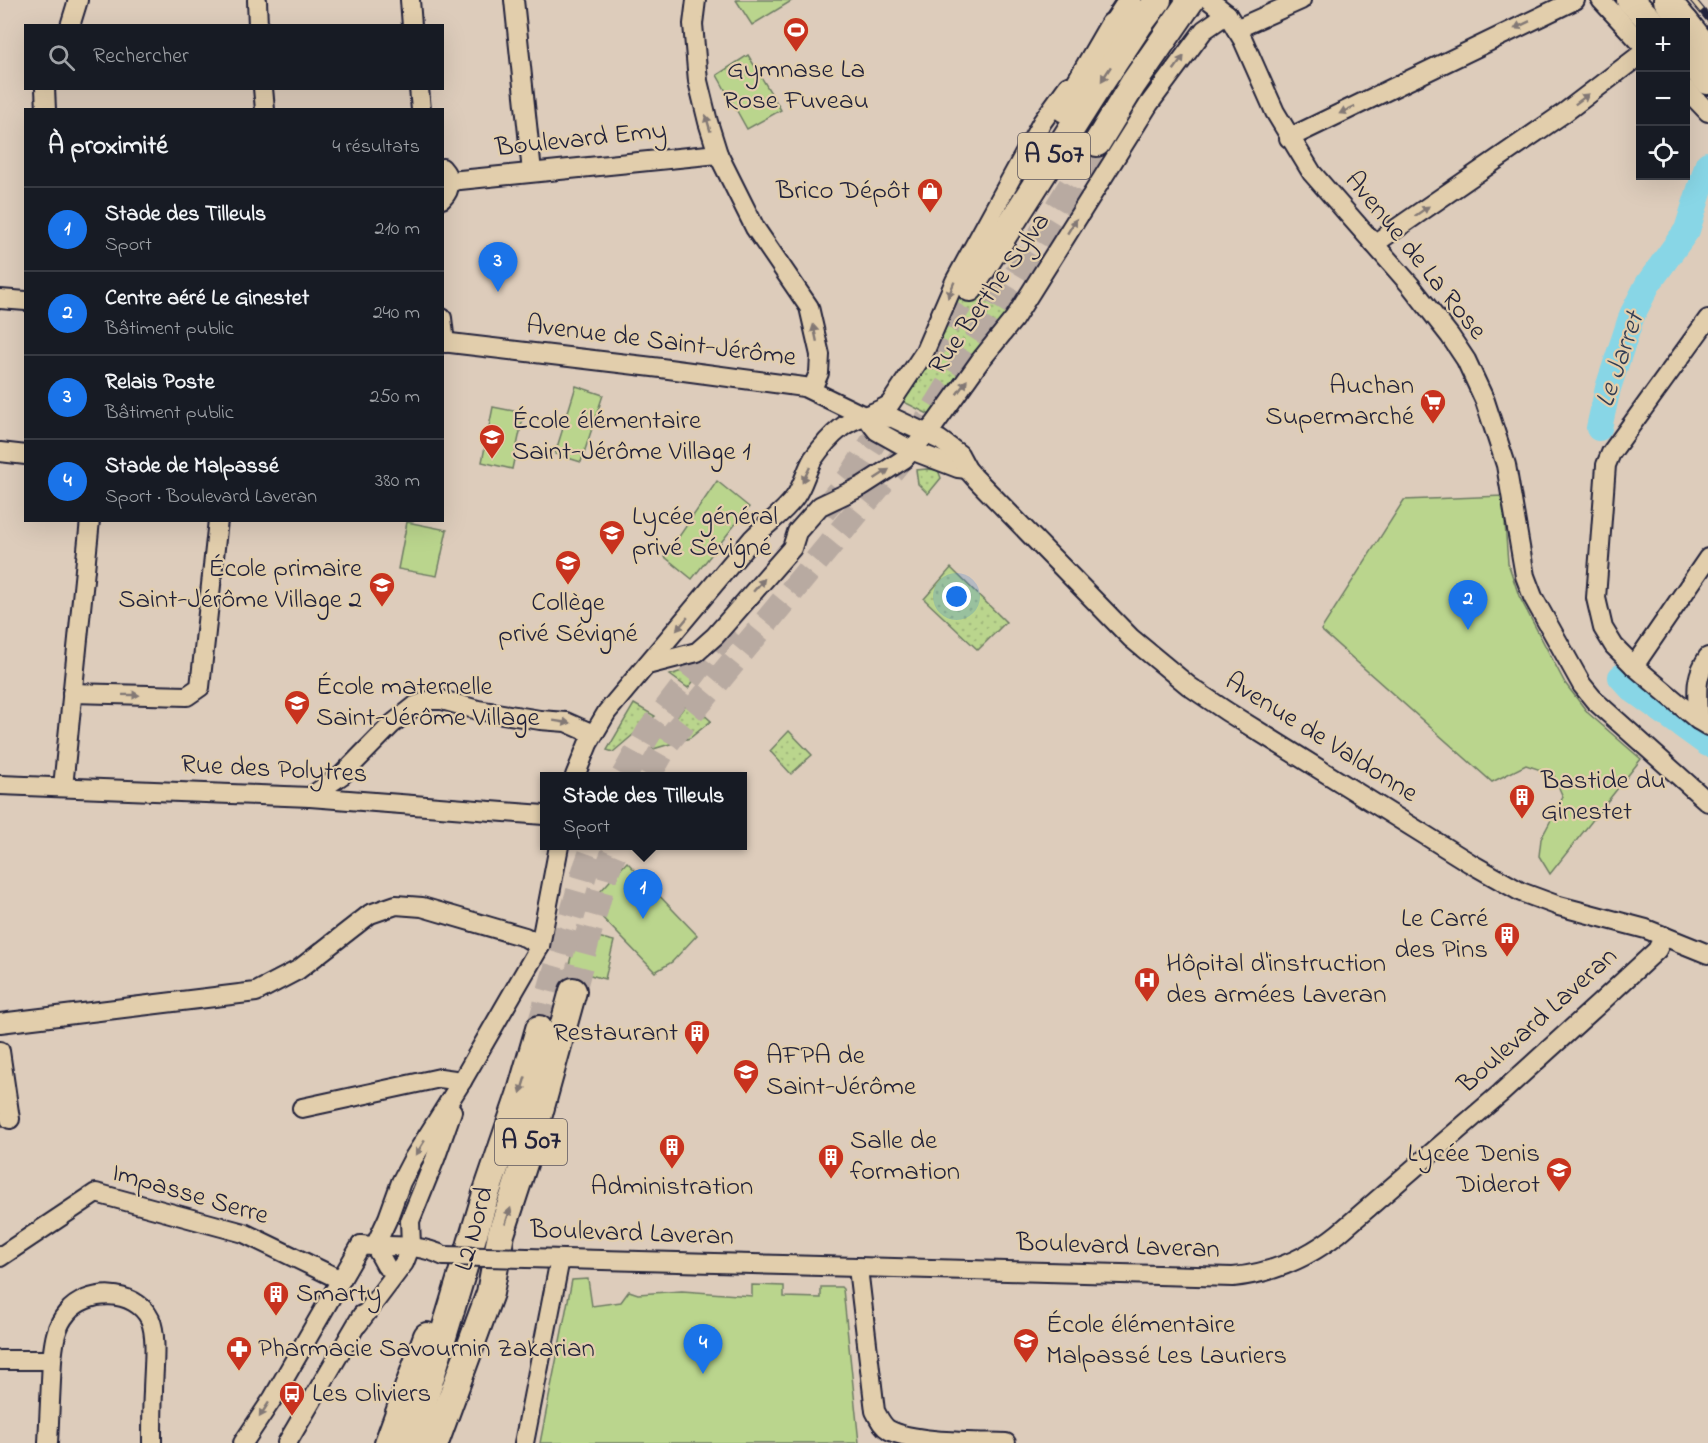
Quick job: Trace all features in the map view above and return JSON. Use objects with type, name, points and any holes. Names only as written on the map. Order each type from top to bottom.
[{"type":"highway","name":"A 507","points":[[1113,26],[979,261],[970,288],[1138,25],[1158,0]]},
{"type":"highway","name":"A 507","points":[[1097,143],[1144,67],[1191,0]]},
{"type":"highway","points":[[1144,67],[1207,0]]},
{"type":"highway","points":[[1630,0],[1648,18]]},
{"type":"highway","points":[[1667,0],[1681,18]]},
{"type":"highway","points":[[1690,29],[1708,51]]},
{"type":"highway","points":[[1690,62],[1708,81]]},
{"type":"highway","name":"L2 Nord","points":[[435,1443],[490,1293],[501,1234],[533,1136],[573,991]]},
{"type":"highway","name":"L2 Nord","points":[[411,1443],[485,1197],[539,1029]]},
{"type":"highway","points":[[388,1443],[440,1301],[485,1197]]},
{"type":"highway","points":[[453,1443],[473,1352],[490,1293]]},
{"type":"main road","name":"Rue Berthe Sylva","points":[[1113,26],[1130,0]]},
{"type":"street","points":[[71,24],[78,0]]},
{"type":"street","points":[[257,0],[258,24]]},
{"type":"street","points":[[410,0],[412,24]]},
{"type":"street","points":[[514,0],[532,172]]},
{"type":"street","points":[[1207,0],[1230,14]]},
{"type":"street","name":"Rue Berthe Sylva","points":[[648,665],[697,652],[716,636],[792,548],[797,531],[820,506],[862,486],[904,459],[927,434],[1014,319],[1149,104],[1204,30],[1230,14],[1300,0]]},
{"type":"street","points":[[1289,138],[1575,0]]},
{"type":"street","points":[[1601,0],[1636,37]]},
{"type":"street","points":[[694,2],[698,81],[708,122],[718,154],[755,228],[809,307],[820,355],[819,373],[812,389]]},
{"type":"street","name":"Avenue de La Rose","points":[[1230,14],[1289,138],[1312,173],[1450,336],[1466,360],[1480,390],[1506,465],[1525,576],[1533,597],[1582,685],[1610,715],[1708,802]]},
{"type":"street","name":"Rue Berthe Sylva","points":[[577,772],[593,734],[623,691],[648,665],[752,539],[767,523],[782,513],[796,496],[813,459],[840,429],[890,404],[924,353],[955,281],[1042,122],[1113,26]]},
{"type":"street","points":[[1374,244],[1564,113],[1636,59]]},
{"type":"street","points":[[45,90],[46,108]]},
{"type":"street","points":[[263,90],[265,108]]},
{"type":"street","points":[[419,90],[421,108]]},
{"type":"street","points":[[1690,93],[1708,112]]},
{"type":"street","name":"Boulevard Emy","points":[[446,174],[532,172],[718,154]]},
{"type":"street","points":[[444,197],[449,189],[446,174]]},
{"type":"street","points":[[0,299],[24,301]]},
{"type":"street","points":[[1703,723],[1634,666],[1614,646],[1603,628],[1596,598],[1606,465],[1611,453],[1708,319]]},
{"type":"street","name":"Avenue de Saint-Jérôme","points":[[444,342],[784,383],[812,389],[866,417]]},
{"type":"street","name":"Avenue de Valdonne","points":[[866,417],[893,418],[940,440],[958,454],[967,469],[1131,638],[1189,686],[1337,781],[1521,892],[1559,906],[1638,927],[1708,954]]},
{"type":"street","name":"Avenue de Valdonne","points":[[866,417],[877,431],[911,450],[958,468],[967,469]]},
{"type":"street","points":[[0,452],[24,455]]},
{"type":"street","points":[[63,787],[90,522]]},
{"type":"street","points":[[72,693],[188,696],[200,687],[218,522]]},
{"type":"street","points":[[1634,666],[1708,558]]},
{"type":"street","points":[[1703,723],[1697,681],[1700,670],[1708,657]]},
{"type":"street","points":[[310,797],[342,775],[391,725],[415,706],[431,700],[442,700],[478,710],[566,722],[593,734]]},
{"type":"street","name":"Rue des Polytres","points":[[0,785],[310,797],[540,815]]},
{"type":"street","points":[[375,1246],[413,1159],[462,1081],[540,946],[558,850]]},
{"type":"street","points":[[0,1023],[256,992],[298,970],[370,914],[396,905],[422,907],[525,937],[540,946]]},
{"type":"street","name":"Boulevard Laveran","points":[[395,1265],[444,1256],[1233,1277],[1267,1271],[1311,1253],[1330,1239],[1501,1093],[1657,950],[1664,936]]},
{"type":"street","points":[[0,1051],[10,1119]]},
{"type":"street","points":[[302,1108],[440,1078],[462,1081]]},
{"type":"street","points":[[287,1443],[358,1324],[395,1265],[411,1245],[410,1221],[435,1160],[462,1081]]},
{"type":"street","name":"Impasse Serre","points":[[0,1257],[96,1193],[244,1233],[341,1280]]},
{"type":"street","points":[[243,1443],[273,1398],[361,1245],[375,1246],[395,1265]]},
{"type":"street","name":"Boulevard Laveran","points":[[375,1246],[411,1245],[432,1250],[444,1256]]},
{"type":"street","points":[[524,1443],[560,1259]]},
{"type":"street","points":[[858,1268],[875,1411],[887,1437],[1006,1443]]},
{"type":"street","points":[[48,1443],[52,1360],[56,1330],[66,1314],[78,1302],[96,1296],[115,1296],[134,1301],[149,1318],[154,1347],[152,1443]]},
{"type":"street","points":[[0,1360],[52,1360]]},
{"type":"green space","points":[[736,0],[793,0],[752,25]]},
{"type":"green space","points":[[748,55],[781,110],[747,129],[717,75]]},
{"type":"green space","points":[[960,280],[1010,313],[932,416],[902,401]]},
{"type":"green space","points":[[576,386],[603,395],[581,462],[555,454]]},
{"type":"green space","points":[[493,407],[524,413],[512,469],[482,462]]},
{"type":"green space","points":[[916,470],[938,470],[941,478],[928,494],[918,484]]},
{"type":"green space","points":[[717,481],[749,507],[692,579],[665,557]]},
{"type":"green space","points":[[1503,496],[1508,563],[1519,596],[1565,683],[1588,713],[1641,759],[1550,874],[1539,856],[1541,839],[1563,797],[1553,774],[1526,765],[1492,782],[1321,630],[1404,500]]},
{"type":"green space","points":[[407,522],[447,530],[437,576],[398,569]]},
{"type":"green space","points":[[951,568],[1006,622],[978,650],[924,599]]},
{"type":"green space","points":[[703,664],[705,667],[688,688],[670,675]]},
{"type":"green space","points":[[689,701],[711,721],[690,738],[650,750]]},
{"type":"green space","points":[[634,704],[655,716],[613,752],[607,750]]},
{"type":"green space","points":[[789,731],[812,755],[791,774],[770,751]]},
{"type":"green space","points":[[627,862],[697,935],[672,962],[655,972],[589,904]]},
{"type":"green space","points":[[577,932],[614,941],[605,979],[568,969]]},
{"type":"green space","points":[[588,1279],[592,1306],[621,1302],[629,1291],[638,1294],[682,1291],[752,1296],[752,1285],[784,1286],[784,1297],[821,1298],[821,1287],[841,1287],[859,1443],[540,1443],[572,1280]]},
{"type":"waterway","name":"Le Jarret","points":[[1599,428],[1608,388],[1632,315],[1648,284],[1687,230],[1708,164]]},
{"type":"waterway","name":"Le Jarret","points":[[1621,677],[1632,689],[1708,744]]},
{"type":"tunnel","points":[[650,772],[668,741],[914,443],[1097,143]]},
{"type":"tunnel","points":[[925,359],[970,288]]},
{"type":"tunnel","points":[[823,511],[851,477],[893,411]]},
{"type":"tunnel","points":[[626,772],[649,732],[730,626]]},
{"type":"tunnel","points":[[539,1029],[593,850]]},
{"type":"tunnel","points":[[573,991],[604,877],[615,850]]},
{"type":"railway","points":[[1693,0],[1708,18]]},
{"type":"place","name":"Gymnase La Rose Fuveau","points":[[796,53]]},
{"type":"place","name":"Brico Dépôt","points":[[930,214]]},
{"type":"place","name":"Relais Poste","points":[[498,292]]},
{"type":"place","name":"Auchan Supermarché","points":[[1433,425]]},
{"type":"place","name":"École élémentaire Saint-Jérôme Village 1","points":[[492,460]]},
{"type":"place","name":"Lycée général privé Sévigné","points":[[612,556]]},
{"type":"place","name":"Collège privé Sévigné","points":[[568,586]]},
{"type":"place","name":"École primaire Saint-Jérôme Village 2","points":[[382,608]]},
{"type":"place","name":"Centre aéré Le Ginestet","points":[[1468,630]]},
{"type":"place","name":"École maternelle Saint-Jérôme Village","points":[[297,726]]},
{"type":"place","name":"Bastide du Ginestet","points":[[1522,820]]},
{"type":"place","name":"Stade des Tilleuls","points":[[643,919]]},
{"type":"place","name":"Le Carré des Pins","points":[[1507,958]]},
{"type":"place","name":"Hôpital d'instruction des armées Laveran","points":[[1147,1003]]},
{"type":"place","name":"Restaurant","points":[[697,1056]]},
{"type":"place","name":"AFPA de Saint-Jérôme","points":[[746,1095]]},
{"type":"place","name":"Administration","points":[[672,1170]]},
{"type":"place","name":"Salle de formation","points":[[831,1180]]},
{"type":"place","name":"Lycée Denis Diderot","points":[[1559,1193]]},
{"type":"place","name":"Smarty","points":[[276,1317]]},
{"type":"place","name":"École élémentaire Malpassé Les Lauriers","points":[[1026,1364]]},
{"type":"place","name":"Pharmacie Savournin Zakarian","points":[[239,1372]]},
{"type":"place","name":"Stade de Malpassé","points":[[703,1374]]},
{"type":"place","name":"Les Oliviers","points":[[292,1417]]}]
